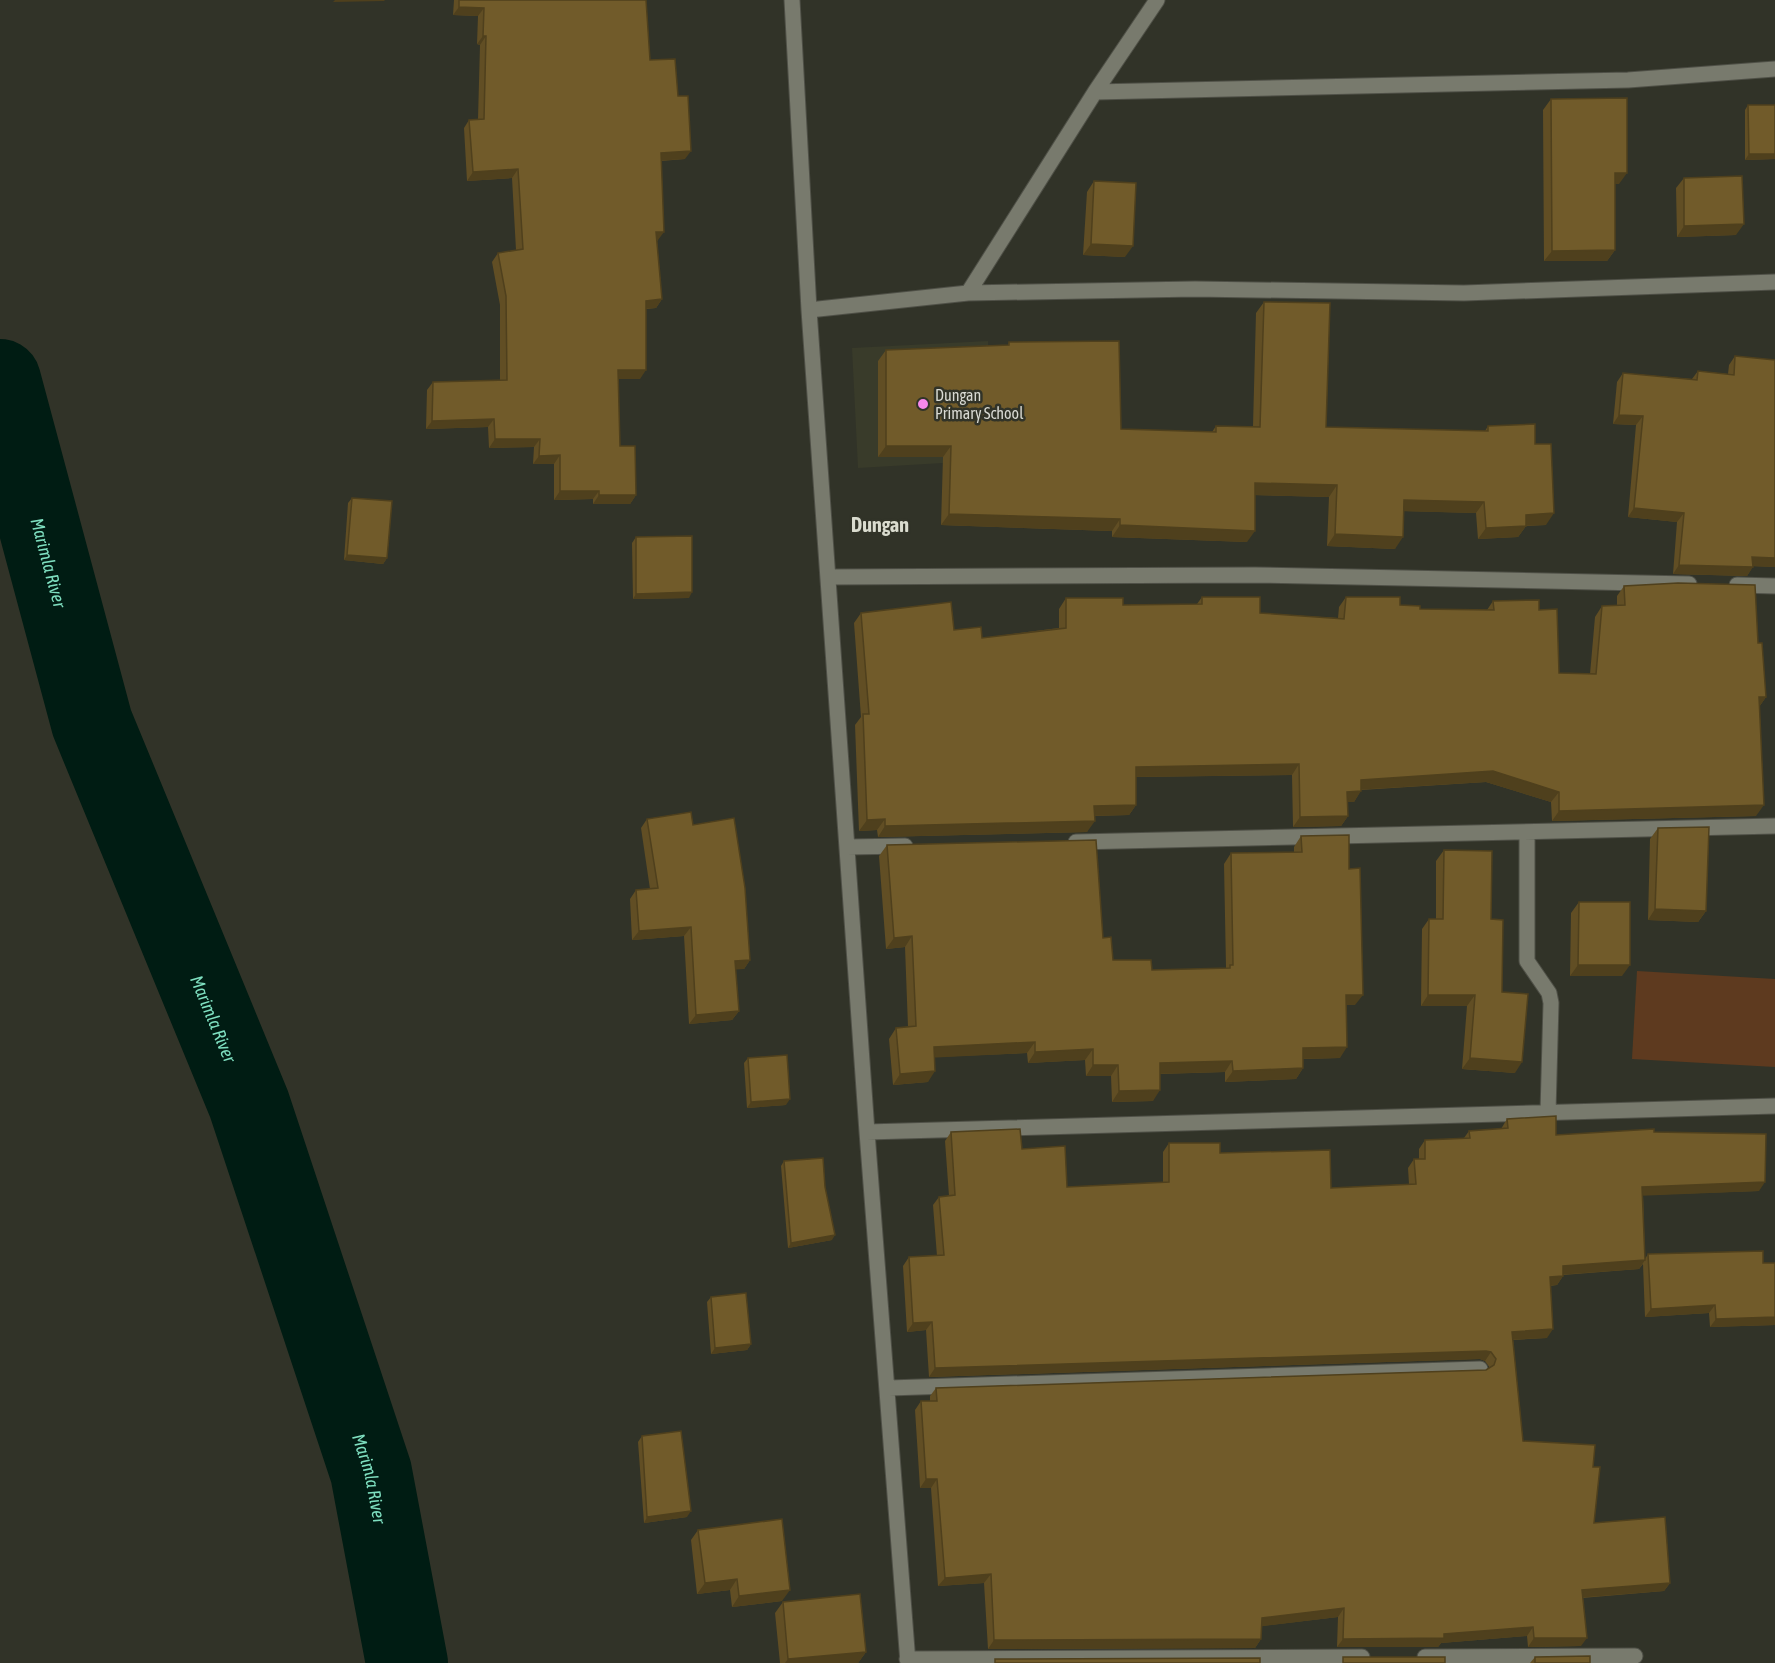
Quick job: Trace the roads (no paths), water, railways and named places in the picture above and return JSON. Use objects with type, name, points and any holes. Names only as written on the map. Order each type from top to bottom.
[{"type":"street","points":[[792,0],[808,310],[867,1132],[889,1388],[908,1661],[1372,1657]]},
{"type":"street","points":[[968,293],[1095,92],[1157,0]]},
{"type":"street","points":[[1095,92],[1628,80],[1775,69]]},
{"type":"street","points":[[808,310],[968,293],[1195,289],[1464,293],[1775,282]]},
{"type":"street","points":[[828,578],[1255,575],[1775,586]]},
{"type":"street","points":[[1062,842],[1775,826]]},
{"type":"street","points":[[1527,832],[1527,961],[1550,993],[1551,1003],[1548,1112]]},
{"type":"street","points":[[847,847],[918,846]]},
{"type":"street","points":[[867,1132],[1775,1106]]},
{"type":"street","points":[[889,1388],[1480,1369]]},
{"type":"street","points":[[1408,1657],[1635,1656]]},
{"type":"waterway","name":"Marimla River","points":[[0,380],[92,723],[249,1104],[371,1472],[407,1663]]},
{"type":"place","name":"Dungan Primary School","points":[[923,404]]},
{"type":"district","name":"Dungan","points":[[880,524]]}]
